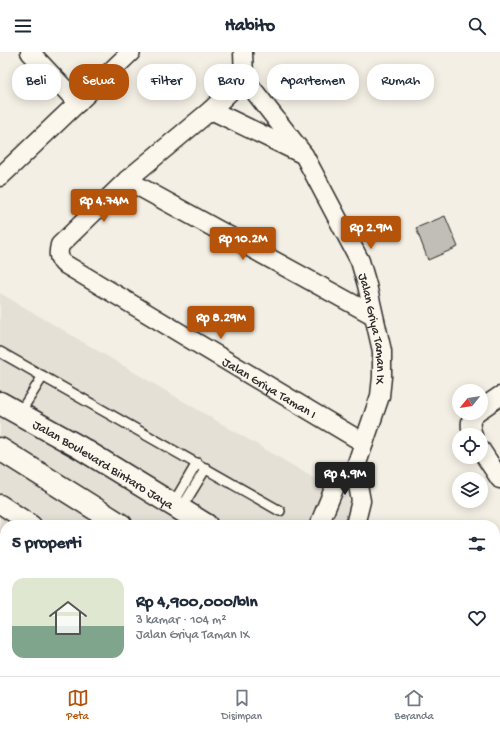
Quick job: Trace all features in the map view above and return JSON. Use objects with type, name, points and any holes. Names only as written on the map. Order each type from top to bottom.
[{"type":"main road","name":"Jalan Boulevard Bintaro Jaya","points":[[0,403],[79,447],[198,520]]},
{"type":"main road","points":[[0,449],[107,520]]},
{"type":"street","points":[[30,52],[78,103]]},
{"type":"street","points":[[0,176],[131,52]]},
{"type":"street","points":[[243,52],[243,64]]},
{"type":"street","name":"Jalan Griya Taman IX","points":[[259,97],[304,155],[360,261],[382,351],[380,396],[355,469],[361,501],[356,520]]},
{"type":"street","points":[[221,100],[127,180],[373,315]]},
{"type":"street","points":[[211,110],[304,155]]},
{"type":"street","name":"Jalan Griya Taman I","points":[[127,180],[60,245],[58,252],[59,259],[63,263],[364,443]]},
{"type":"street","points":[[488,404],[500,396]]},
{"type":"street","points":[[488,461],[500,479]]},
{"type":"street","points":[[321,520],[336,484],[355,469]]},
{"type":"street","points":[[0,504],[24,520]]},
{"type":"lane","points":[[0,352],[280,511]]},
{"type":"lane","points":[[22,416],[46,378]]},
{"type":"lane","points":[[177,507],[197,463]]},
{"type":"lane","points":[[177,507],[206,468]]},
{"type":"shaded area","points":[[0,293],[351,500],[360,520],[0,520]]},
{"type":"building","points":[[445,216],[458,247],[428,260],[416,228]]}]
